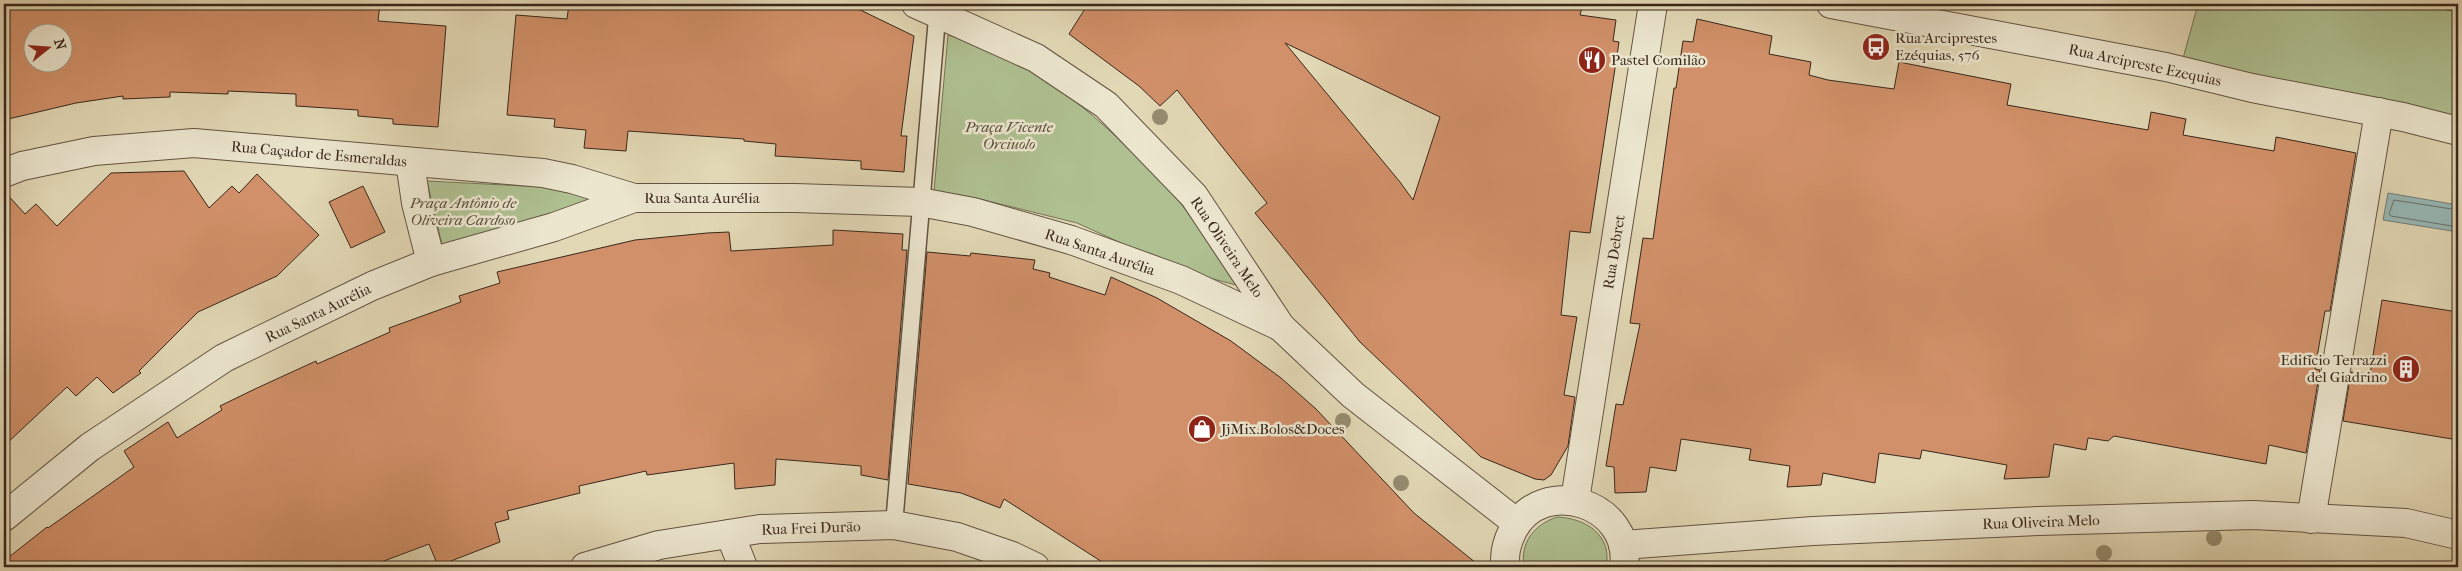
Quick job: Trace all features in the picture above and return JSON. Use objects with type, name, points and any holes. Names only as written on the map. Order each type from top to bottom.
[{"type":"street","name":"Rua Debret","points":[[1575,500],[1653,4]]},
{"type":"street","name":"Rua Arcipreste Ezequias","points":[[1831,4],[2166,67],[2252,88],[2379,112],[2458,131]]},
{"type":"street","name":"Rua Oliveira Melo","points":[[930,8],[1036,58],[1106,106],[1194,196],[1280,327],[1353,395],[1517,523]]},
{"type":"street","points":[[2311,519],[2379,112]]},
{"type":"street","name":"Rua Caçador de Esmeraldas","points":[[4,173],[22,166],[94,151],[194,143],[368,156],[410,162],[543,173],[572,179],[634,198]]},
{"type":"street","points":[[410,162],[416,203],[431,262]]},
{"type":"street","name":"Rua Santa Aurélia","points":[[4,517],[90,447],[224,358],[372,286],[431,262],[554,228],[634,198],[795,198],[920,202],[973,212],[1071,240],[1181,280],[1280,327]]},
{"type":"street","points":[[1506,567],[1504,560],[1508,541],[1517,523],[1528,512],[1542,503],[1559,499],[1575,500],[1591,505],[1605,515],[1616,529],[1623,556]]},
{"type":"street","name":"Rua Oliveira Melo","points":[[1623,556],[1813,531],[2038,521],[2252,515],[2406,523],[2458,535]]},
{"type":"street","name":"Rua Frei Durão","points":[[585,567],[659,545],[760,529],[894,524],[957,537],[1012,556],[1035,567]]},
{"type":"street","points":[[730,534],[743,567]]},
{"type":"lane","points":[[894,524],[920,202],[930,8]]},
{"type":"green space","points":[[2198,4],[2413,4],[2458,12],[2458,117],[2182,62]]},
{"type":"green space","name":"Praça Vicente Orciuolo","points":[[948,35],[1001,55],[1025,68],[1071,98],[1114,134],[1165,184],[1187,212],[1236,285],[1183,271],[1077,223],[984,200],[934,191]]},
{"type":"green space","name":"Praça Antônio de Oliveira Cardoso","points":[[427,181],[563,188],[596,202],[442,245]]},
{"type":"green space","points":[[1557,517],[1577,521],[1595,530],[1605,546],[1607,556],[1606,567],[1524,567],[1524,550],[1530,536],[1549,520]]},
{"type":"water","points":[[2388,193],[2458,205],[2458,232],[2383,220]]},
{"type":"building","points":[[4,4],[380,4],[378,21],[446,26],[438,127],[393,124],[393,119],[358,116],[358,110],[296,106],[296,94],[228,91],[228,94],[170,92],[170,97],[123,99],[123,96],[76,103],[4,120]]},
{"type":"building","points":[[569,4],[617,8],[617,4],[848,4],[914,36],[901,136],[907,136],[904,172],[861,169],[861,161],[775,156],[776,144],[744,141],[744,139],[628,131],[626,151],[584,148],[586,130],[554,127],[555,119],[507,115],[516,15],[567,19]]},
{"type":"building","points":[[1088,4],[1583,4],[1580,15],[1616,20],[1613,41],[1619,42],[1590,233],[1570,231],[1561,315],[1577,317],[1564,395],[1575,397],[1568,446],[1551,475],[1544,480],[1535,479],[1481,457],[1360,342],[1255,213],[1267,203],[1177,90],[1160,106],[1139,86],[1069,34]],"holes":[[[1285,43],[1440,117],[1413,200]]]},
{"type":"building","points":[[1697,19],[1772,36],[1769,54],[1811,62],[1809,75],[1828,80],[1894,89],[1899,62],[2011,84],[2007,105],[2148,130],[2151,112],[2186,119],[2183,135],[2274,151],[2276,137],[2356,153],[2330,311],[2325,311],[2315,369],[2320,370],[2306,453],[2269,445],[2266,464],[2114,436],[2108,441],[2088,438],[2086,450],[2054,444],[2049,477],[2004,479],[2007,465],[1922,450],[1920,459],[1879,453],[1875,483],[1823,473],[1821,485],[1787,487],[1790,466],[1749,460],[1751,449],[1681,439],[1676,471],[1650,467],[1646,492],[1615,493],[1614,467],[1606,466],[1616,404],[1623,405],[1640,324],[1630,323],[1643,238],[1653,239],[1674,88],[1676,88],[1683,41],[1693,42]]},
{"type":"building","points":[[184,171],[209,208],[232,186],[239,193],[257,174],[319,235],[277,276],[198,312],[139,371],[141,373],[113,393],[97,377],[76,396],[67,387],[4,446],[4,191],[25,214],[36,204],[57,226],[111,173]]},
{"type":"building","points":[[363,186],[385,232],[351,248],[329,202]]},
{"type":"building","points":[[833,230],[903,234],[902,250],[907,250],[888,480],[861,475],[861,466],[776,459],[775,485],[735,489],[734,463],[647,475],[646,471],[579,486],[580,493],[507,511],[509,519],[495,523],[500,542],[438,566],[429,544],[368,567],[4,567],[4,561],[47,527],[134,467],[124,451],[168,422],[177,438],[222,410],[220,406],[257,388],[316,361],[317,364],[390,332],[389,328],[461,302],[459,296],[500,283],[497,272],[635,240],[707,233],[729,232],[731,251],[833,245]]},
{"type":"building","points":[[927,252],[970,256],[971,253],[1035,260],[1033,269],[1050,273],[1049,277],[1105,295],[1111,277],[1157,298],[1231,341],[1281,378],[1316,409],[1414,513],[1481,567],[1110,567],[1004,499],[1000,508],[961,493],[908,484]]},
{"type":"building","name":"Edifício Terrazzi del Giadrino","points":[[2382,300],[2458,312],[2458,440],[2343,421],[2351,372],[2370,374]]},
{"type":"place","name":"Rua Arciprestes Ezéquias, 576","points":[[1876,47]]},
{"type":"place","name":"Pastel Comilão","points":[[1592,60]]},
{"type":"place","name":"Edifício Terrazzi del Giadrino","points":[[2406,369]]},
{"type":"place","name":"JjMix.Bolos&Doces","points":[[1202,429]]}]
